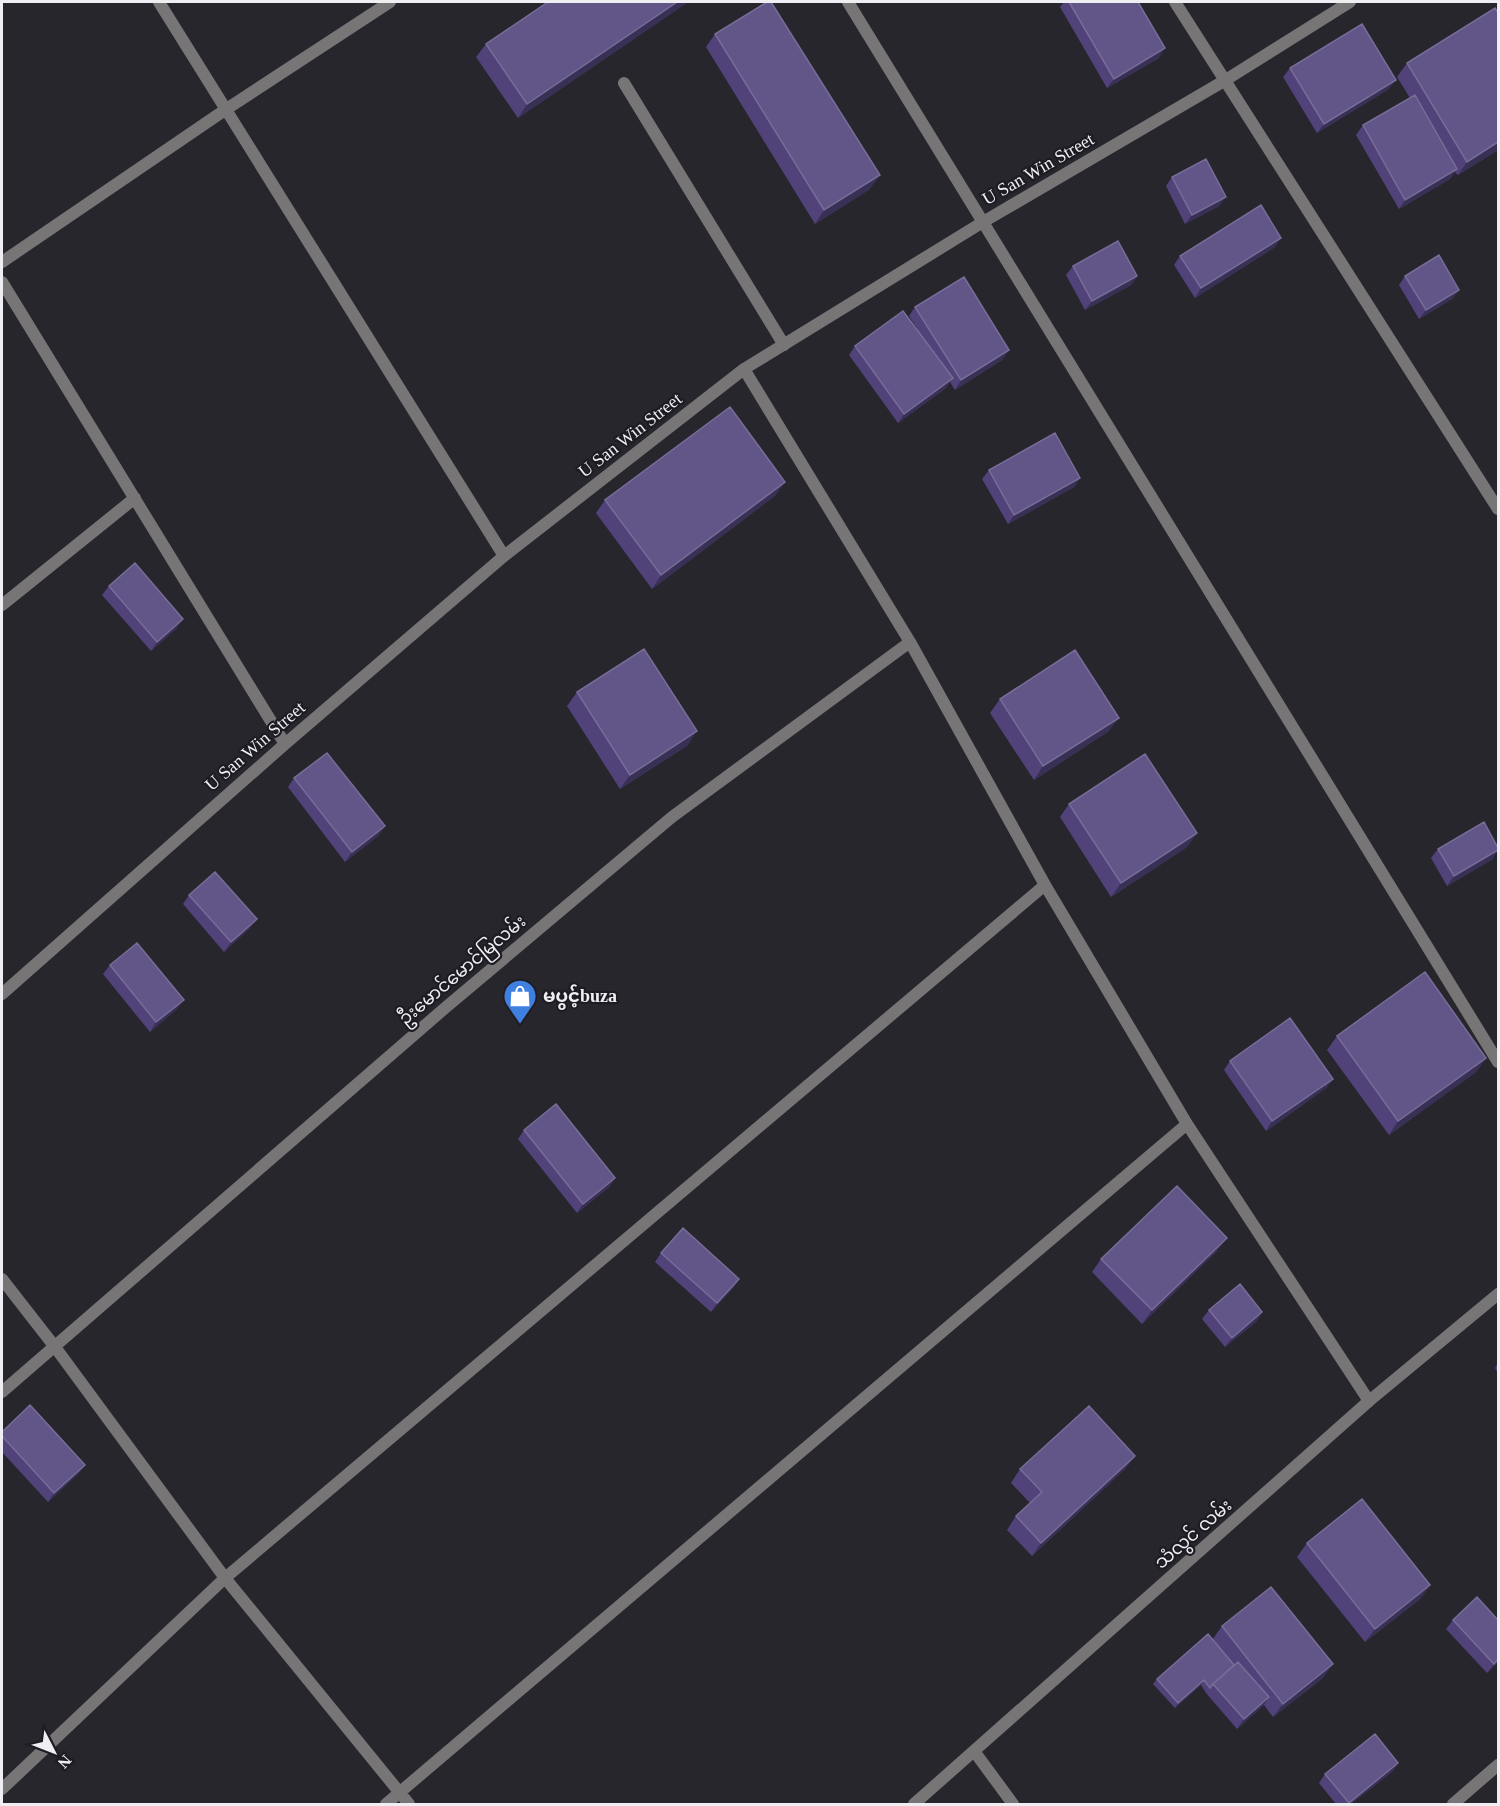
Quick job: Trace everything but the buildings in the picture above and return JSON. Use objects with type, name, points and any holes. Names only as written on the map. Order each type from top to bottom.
[{"type":"street","points":[[159,2],[504,556]]},
{"type":"street","points":[[2,262],[225,110],[390,2]]},
{"type":"street","points":[[848,2],[1498,1062]]},
{"type":"street","points":[[1175,2],[1498,508]]},
{"type":"street","name":"U San Win Street","points":[[2,994],[285,744],[504,556],[744,369],[983,222],[1224,81],[1350,2]]},
{"type":"street","points":[[624,82],[784,345]]},
{"type":"street","points":[[2,282],[285,744]]},
{"type":"street","points":[[744,369],[910,642],[1045,885],[1187,1124],[1369,1401]]},
{"type":"street","points":[[2,605],[135,498]]},
{"type":"street","name":"ဦးမောင်မောင်မြလမ်း","points":[[2,1392],[445,1008],[672,817],[910,642]]},
{"type":"street","points":[[2,1789],[225,1578],[1045,885]]},
{"type":"street","points":[[386,1804],[1187,1124]]},
{"type":"street","points":[[2,1279],[55,1347],[225,1578],[409,1804]]},
{"type":"street","name":"သံလွင် လမ်း","points":[[914,1804],[1369,1401],[1498,1294]]},
{"type":"street","points":[[974,1751],[1013,1804]]},
{"type":"street","points":[[1453,1804],[1498,1765]]},
{"type":"place","name":"မပွင့်buza","points":[[520,1025]]}]
